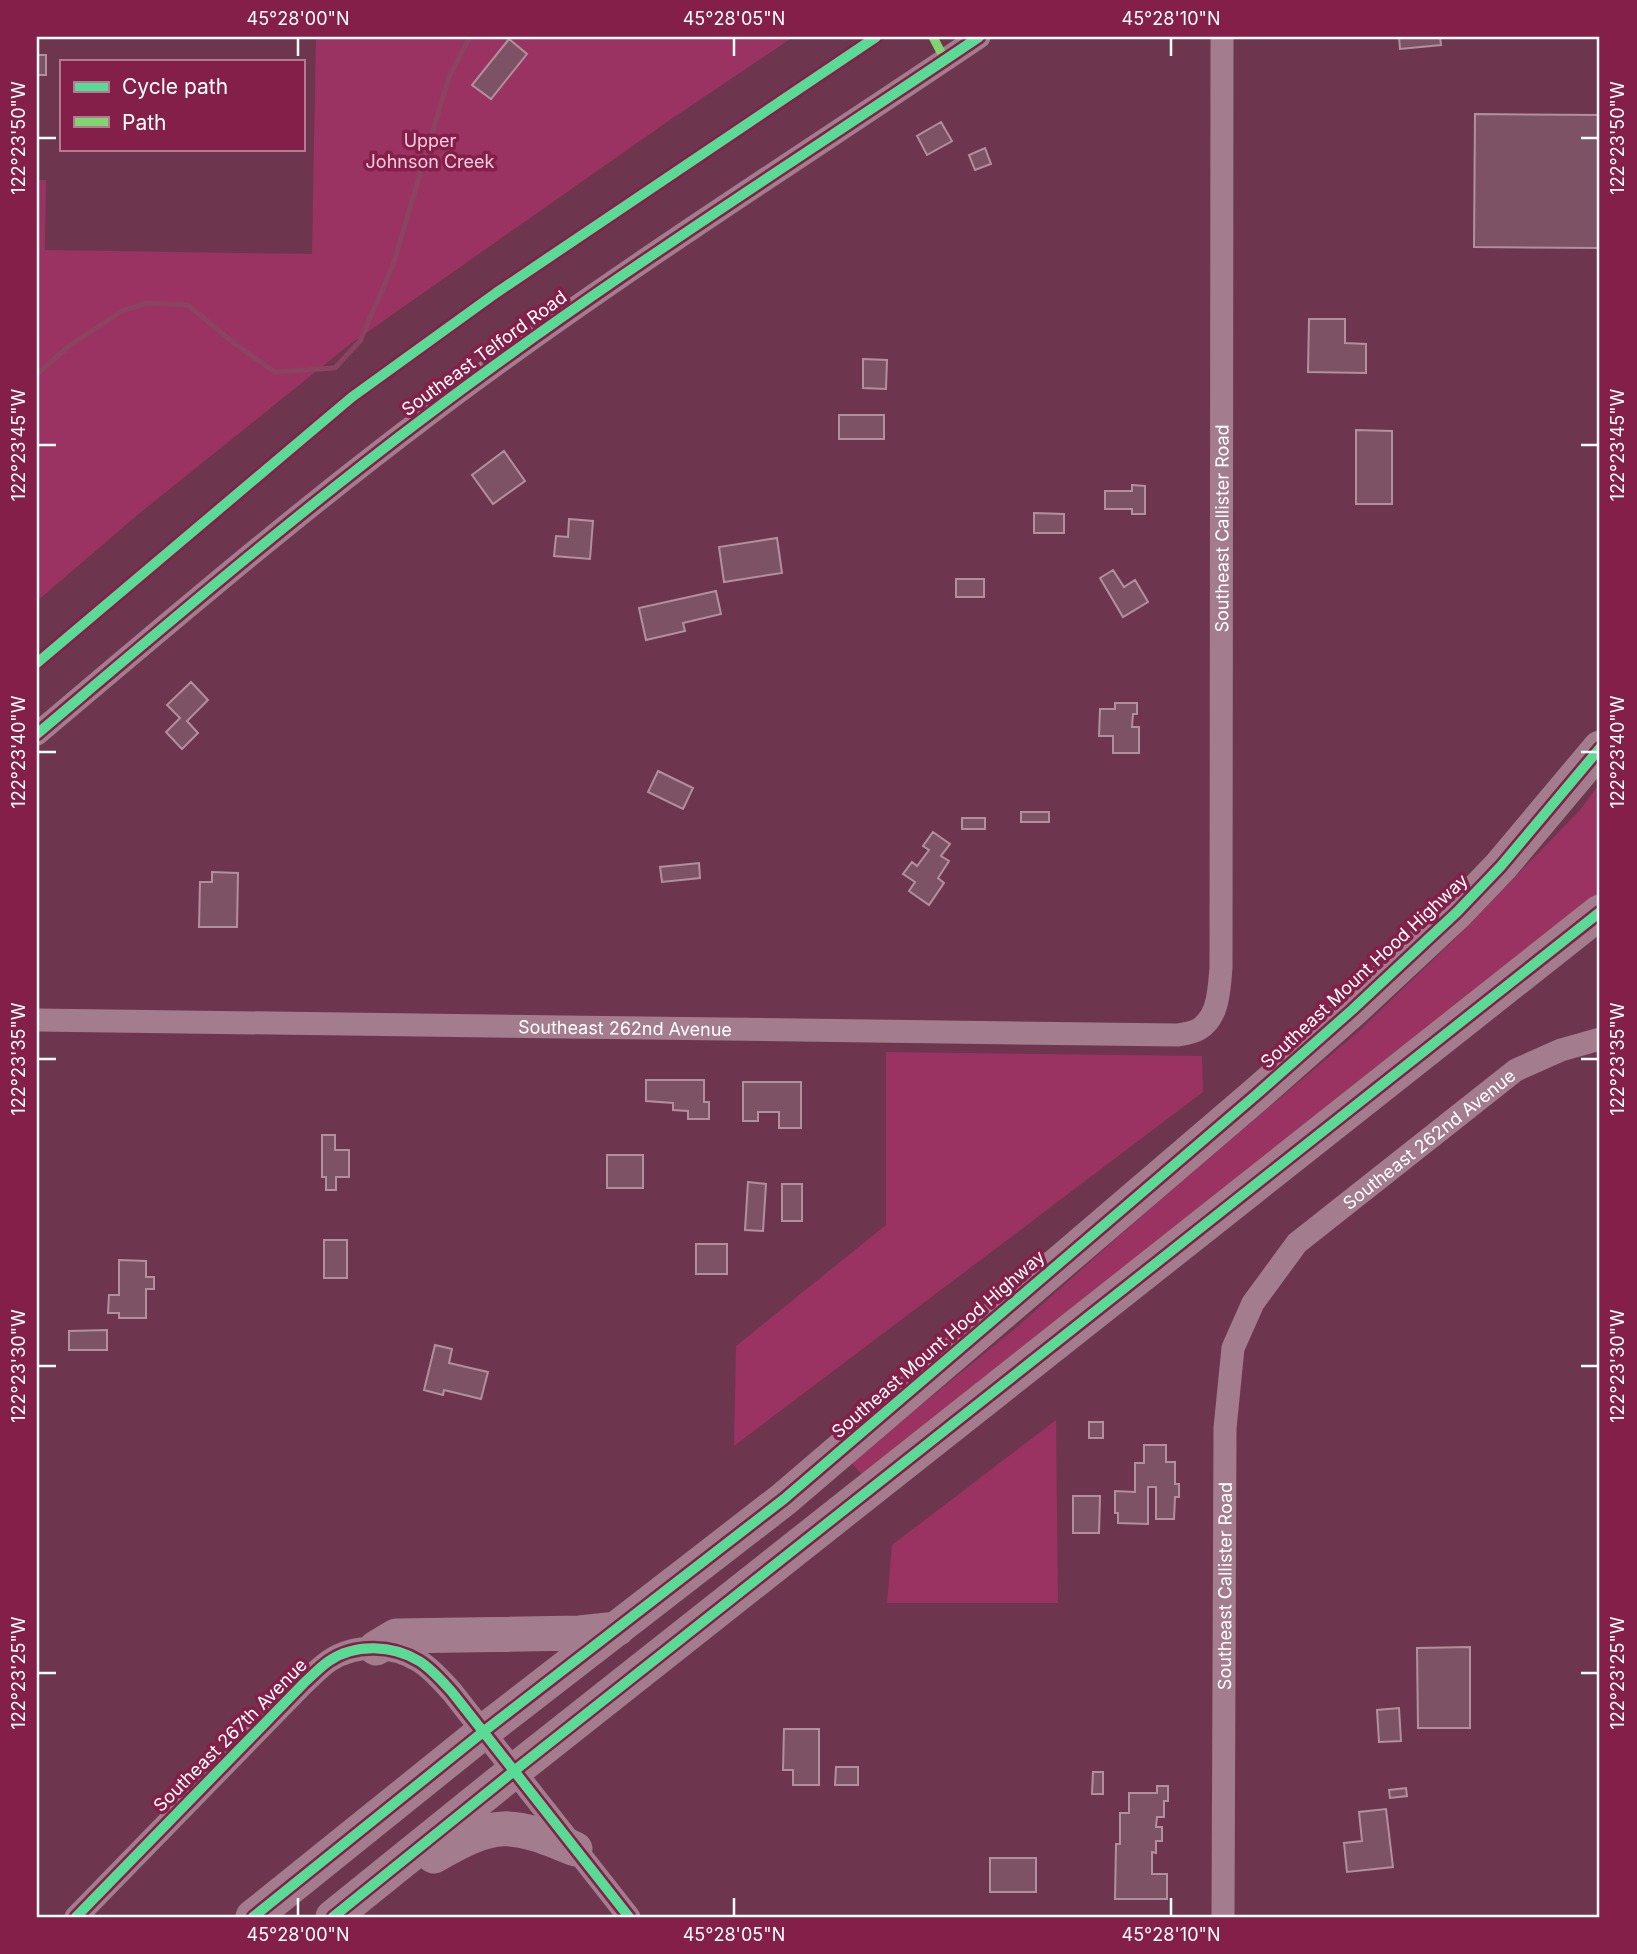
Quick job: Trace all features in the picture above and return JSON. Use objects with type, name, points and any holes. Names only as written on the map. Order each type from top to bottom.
[{"type":"highway","name":"Southeast Mount Hood Highway","points":[[253,1917],[483,1732],[784,1499],[1276,1077],[1398,968],[1501,866],[1600,748]]},
{"type":"highway","points":[[345,1908],[514,1771],[1600,912]]},
{"type":"highway","points":[[514,1771],[529,1732],[705,1594],[784,1499]]},
{"type":"highway","points":[[376,1648],[396,1636],[580,1633],[617,1629]]},
{"type":"highway","points":[[283,1917],[469,1771],[483,1732]]},
{"type":"highway","points":[[345,1908],[463,1840],[490,1829],[525,1829],[575,1849]]},
{"type":"street","name":"Southeast Telford Road","points":[[37,734],[248,555],[427,415],[633,270],[979,37]]},
{"type":"street","name":"Southeast Callister Road","points":[[1209,1020],[1218,1002],[1221,968],[1222,37]]},
{"type":"street","name":"Southeast 262nd Avenue","points":[[37,1020],[1177,1035],[1198,1030],[1209,1020]]},
{"type":"street","name":"Southeast 262nd Avenue","points":[[1278,1268],[1297,1243],[1516,1070],[1561,1050],[1600,1039]]},
{"type":"street","name":"Southeast Callister Road","points":[[1223,1917],[1224,1428],[1233,1348],[1253,1303],[1278,1268]]},
{"type":"street","name":"Southeast 267th Avenue","points":[[76,1917],[304,1683],[330,1660],[361,1649],[376,1648],[400,1653],[418,1661],[434,1673],[629,1917]]},
{"type":"green space","name":"Upper Johnson Creek","points":[[316,37],[793,37],[349,345],[141,512],[37,601],[37,180],[46,180],[45,250],[312,254]]},
{"type":"green space","points":[[1600,783],[1600,894],[862,1475],[851,1462],[1017,1327],[1156,1203],[1359,1031],[1460,934],[1580,810]]},
{"type":"green space","points":[[886,1052],[1202,1056],[1203,1092],[734,1446],[736,1346],[886,1225]]},
{"type":"green space","points":[[1056,1420],[1058,1603],[887,1603],[892,1545]]},
{"type":"building","points":[[1399,37],[1440,37],[1441,45],[1400,49]]},
{"type":"building","points":[[509,39],[527,54],[491,99],[472,85]]},
{"type":"building","points":[[37,55],[46,55],[46,75],[38,75],[38,92]]},
{"type":"building","points":[[1475,114],[1600,115],[1600,248],[1474,247]]},
{"type":"building","points":[[941,122],[952,141],[927,155],[917,136]]},
{"type":"building","points":[[985,148],[991,164],[975,170],[969,155]]},
{"type":"building","points":[[1309,319],[1345,319],[1345,343],[1366,344],[1366,373],[1308,372]]},
{"type":"building","points":[[863,359],[887,360],[886,389],[863,388]]},
{"type":"building","points":[[839,415],[884,415],[884,439],[839,439]]},
{"type":"building","points":[[1356,430],[1392,431],[1392,504],[1356,504]]},
{"type":"building","points":[[504,451],[525,481],[493,504],[472,475]]},
{"type":"building","points":[[1132,485],[1145,486],[1145,514],[1132,514],[1132,509],[1105,509],[1105,491],[1132,491]]},
{"type":"building","points":[[1034,513],[1064,514],[1064,533],[1034,533]]},
{"type":"building","points":[[569,519],[593,521],[590,559],[554,556],[556,536],[568,537]]},
{"type":"building","points":[[777,538],[782,573],[724,582],[719,547]]},
{"type":"building","points":[[1113,570],[1124,587],[1135,580],[1148,602],[1123,617],[1100,578]]},
{"type":"building","points":[[956,579],[984,579],[984,597],[956,597]]},
{"type":"building","points":[[716,591],[721,614],[683,623],[685,631],[646,640],[639,608]]},
{"type":"building","points":[[191,682],[208,700],[187,721],[198,733],[182,749],[166,732],[180,718],[167,705]]},
{"type":"building","points":[[1115,703],[1137,703],[1137,714],[1133,714],[1132,727],[1139,727],[1139,753],[1113,753],[1113,736],[1099,736],[1100,709],[1115,709]]},
{"type":"building","points":[[658,771],[693,788],[683,809],[648,792]]},
{"type":"building","points":[[1021,812],[1049,812],[1049,822],[1021,822]]},
{"type":"building","points":[[962,818],[985,818],[985,829],[962,829]]},
{"type":"building","points":[[933,832],[950,844],[941,856],[949,861],[938,878],[944,883],[929,905],[909,891],[915,882],[903,874],[912,862],[917,866],[929,850],[923,846]]},
{"type":"building","points":[[699,863],[700,878],[662,882],[660,867]]},
{"type":"building","points":[[212,872],[238,873],[237,927],[199,927],[200,882],[212,882]]},
{"type":"building","points":[[646,1080],[704,1080],[704,1102],[709,1102],[709,1119],[688,1119],[688,1111],[673,1110],[673,1103],[646,1101]]},
{"type":"building","points":[[743,1082],[801,1082],[801,1128],[779,1128],[779,1112],[758,1112],[758,1121],[743,1121]]},
{"type":"building","points":[[322,1135],[335,1135],[335,1150],[349,1150],[349,1177],[336,1177],[336,1190],[326,1190],[326,1177],[322,1177]]},
{"type":"building","points":[[607,1155],[643,1155],[643,1188],[607,1188]]},
{"type":"building","points":[[748,1182],[766,1184],[763,1231],[745,1230]]},
{"type":"building","points":[[782,1184],[802,1184],[802,1221],[782,1221]]},
{"type":"building","points":[[324,1240],[347,1240],[347,1278],[324,1278]]},
{"type":"building","points":[[696,1244],[727,1244],[727,1274],[696,1274]]},
{"type":"building","points":[[119,1260],[146,1261],[146,1277],[154,1277],[154,1289],[146,1289],[146,1318],[119,1318],[119,1313],[108,1313],[109,1295],[119,1295]]},
{"type":"building","points":[[107,1330],[107,1350],[69,1350],[69,1331]]},
{"type":"building","points":[[435,1345],[452,1349],[449,1363],[488,1372],[481,1399],[444,1390],[443,1395],[424,1390]]},
{"type":"building","points":[[1089,1422],[1103,1422],[1103,1438],[1089,1438]]},
{"type":"building","points":[[1144,1445],[1166,1445],[1166,1462],[1175,1462],[1175,1484],[1179,1484],[1179,1497],[1175,1497],[1174,1519],[1156,1519],[1156,1487],[1148,1487],[1148,1524],[1118,1523],[1115,1491],[1135,1492],[1135,1463],[1144,1463]]},
{"type":"building","points":[[1073,1496],[1100,1496],[1099,1533],[1073,1533]]},
{"type":"building","points":[[1470,1647],[1470,1728],[1418,1728],[1417,1648]]},
{"type":"building","points":[[1399,1708],[1401,1741],[1379,1742],[1377,1710]]},
{"type":"building","points":[[784,1729],[819,1729],[819,1785],[793,1785],[793,1770],[783,1770]]},
{"type":"building","points":[[836,1767],[858,1767],[858,1785],[835,1785]]},
{"type":"building","points":[[1093,1772],[1103,1772],[1103,1794],[1092,1794]]},
{"type":"building","points":[[1157,1786],[1168,1786],[1168,1801],[1164,1801],[1164,1817],[1157,1817],[1156,1827],[1162,1827],[1162,1841],[1156,1841],[1156,1853],[1152,1852],[1152,1874],[1167,1874],[1167,1899],[1115,1899],[1116,1844],[1120,1844],[1120,1813],[1129,1813],[1129,1793],[1157,1793]]},
{"type":"building","points":[[1406,1788],[1407,1796],[1390,1798],[1389,1790]]},
{"type":"building","points":[[1386,1809],[1393,1867],[1347,1872],[1344,1843],[1362,1841],[1359,1812]]},
{"type":"building","points":[[990,1858],[1036,1858],[1036,1892],[990,1892]]},
{"type":"waterway","points":[[37,374],[69,346],[122,311],[147,303],[188,305],[235,344],[275,372],[335,368],[360,341],[393,265],[449,77],[470,37]]},
{"type":"marked path","points":[[933,37],[945,60]]},
{"type":"cycle path","points":[[37,663],[352,397],[496,293],[876,37]]},
{"type":"cycle path","points":[[37,734],[277,533],[492,367],[630,270],[979,37]]},
{"type":"cycle path","points":[[253,1917],[483,1732],[784,1499],[1257,1094],[1457,912],[1501,866],[1600,748]]},
{"type":"cycle path","points":[[333,1917],[1600,912]]},
{"type":"cycle path","points":[[76,1917],[319,1669],[339,1655],[374,1648],[409,1656],[424,1664],[441,1679],[629,1917]]}]
